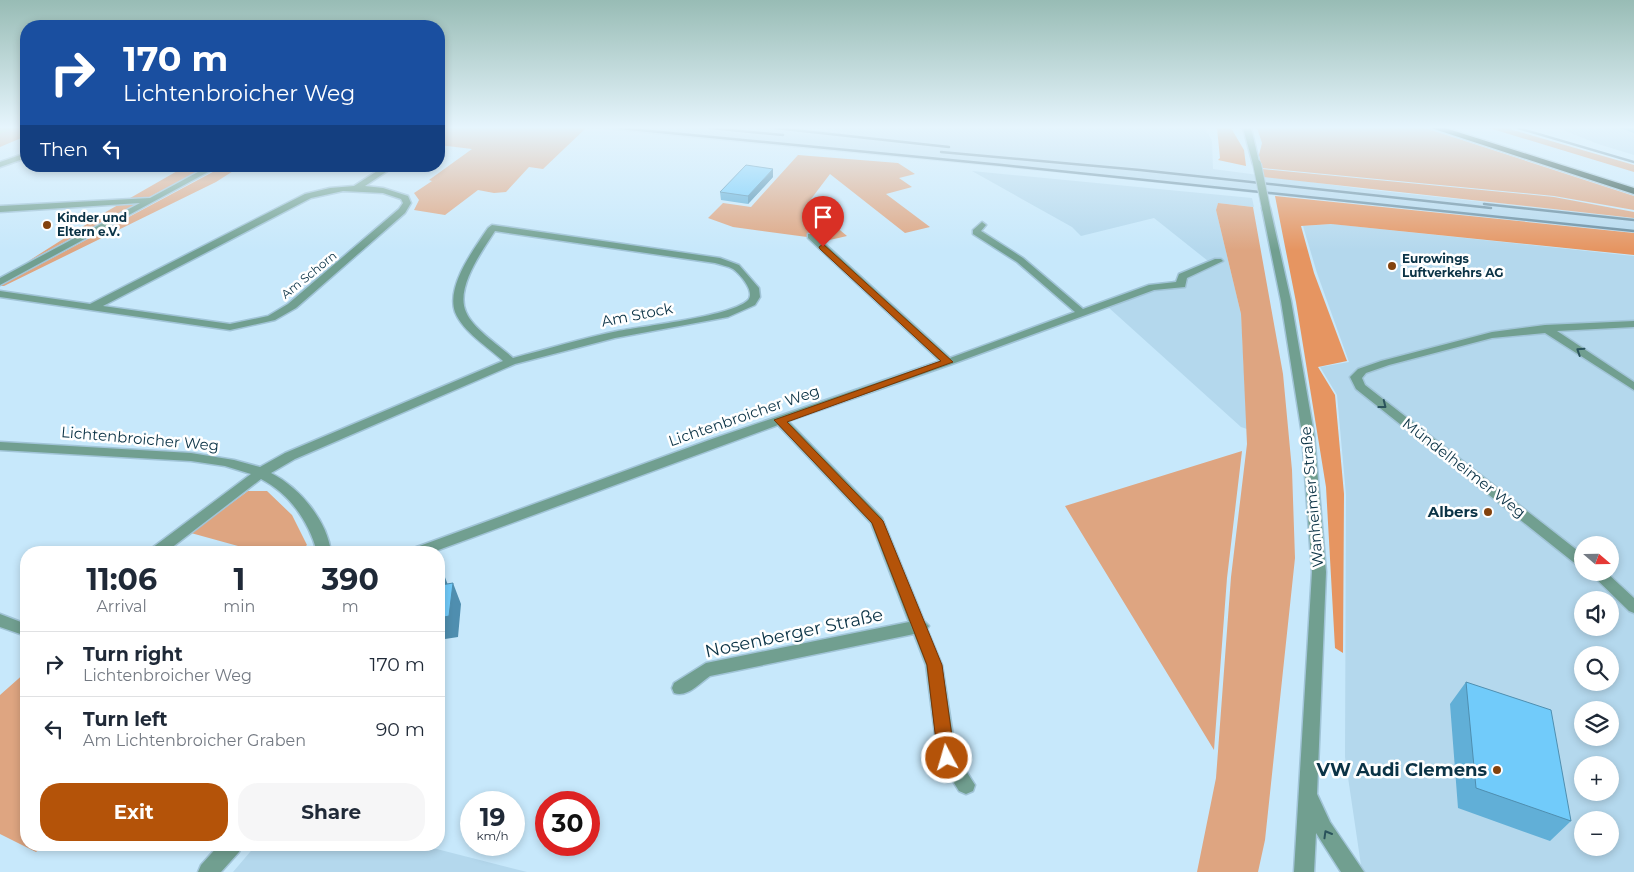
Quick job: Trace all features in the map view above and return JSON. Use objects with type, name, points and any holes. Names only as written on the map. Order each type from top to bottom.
[{"type":"highway","points":[[1564,169],[1634,191]]},
{"type":"highway","points":[[1595,169],[1634,181]]},
{"type":"street","name":"Wanheimer Straße","points":[[1258,169],[1286,301],[1306,424],[1316,520],[1319,572],[1318,626],[1304,872]]},
{"type":"street","points":[[0,282],[204,172]]},
{"type":"street","name":"Am Schorn","points":[[355,189],[382,172]]},
{"type":"street","name":"Am Schorn","points":[[0,294],[230,327],[271,318],[292,306],[381,230],[407,203],[405,198],[400,195],[355,189],[336,189],[308,196],[92,307]]},
{"type":"street","points":[[0,209],[154,199]]},
{"type":"street","points":[[982,225],[976,232],[1020,260],[1082,313]]},
{"type":"street","name":"Am Stock","points":[[165,546],[260,472],[290,456],[511,362],[614,335],[728,314],[751,304],[756,297],[755,290],[736,267],[717,260],[492,228],[468,270],[458,295],[460,311],[467,321],[511,362]]},
{"type":"street","points":[[810,236],[948,362]]},
{"type":"street","name":"Lichtenbroicher Weg","points":[[434,546],[1153,287],[1181,285],[1182,276],[1218,261]]},
{"type":"street","points":[[1545,328],[1634,324]]},
{"type":"street","points":[[1545,328],[1634,387]]},
{"type":"street","name":"Mündelheimer Weg","points":[[1545,328],[1492,335],[1391,362],[1362,371],[1356,377],[1360,387],[1574,555]]},
{"type":"street","points":[[780,420],[877,521],[921,626],[934,665],[947,758],[966,786]]},
{"type":"street","name":"Lichtenbroicher Weg","points":[[0,446],[191,457],[212,460],[260,472],[296,498],[323,539],[324,546]]},
{"type":"street","points":[[1606,581],[1634,606]]},
{"type":"street","points":[[0,620],[20,628]]},
{"type":"street","name":"Nosenberger Straße","points":[[680,688],[706,670],[921,626]]},
{"type":"street","points":[[1309,790],[1315,814],[1328,837],[1354,872]]},
{"type":"street","points":[[208,872],[227,851]]},
{"type":"shaded area","points":[[445,169],[527,169],[506,192],[494,193],[478,190],[445,215],[414,210],[419,200],[414,193],[432,181],[429,180],[440,172],[445,172]]},
{"type":"shaded area","points":[[786,169],[907,169],[915,174],[899,178],[912,187],[886,194],[930,227],[905,233],[830,174],[808,203],[847,236],[821,242],[807,237],[733,227],[708,218],[723,203],[751,207]]},
{"type":"shaded area","points":[[1016,169],[1213,169],[1363,189],[1634,218],[1634,233]]},
{"type":"shaded area","points":[[1262,169],[1554,197],[1634,212],[1634,218],[1264,177]]},
{"type":"shaded area","points":[[1269,169],[1550,169],[1634,196],[1634,210],[1554,196]]},
{"type":"shaded area","points":[[1623,169],[1634,169],[1634,172]]},
{"type":"shaded area","points":[[972,171],[1252,198],[1254,207],[1218,203],[1216,210],[1241,314],[1247,429],[1241,427],[1108,307],[1210,266],[1208,261],[1154,218],[1081,236],[1072,227]]},
{"type":"shaded area","points":[[176,172],[197,172],[27,262],[104,213]]},
{"type":"shaded area","points":[[213,172],[232,172],[216,182],[4,286],[0,286]]},
{"type":"shaded area","points":[[1275,196],[1634,233],[1634,255],[1331,224],[1301,226],[1314,273],[1347,361],[1318,367],[1335,395],[1344,494],[1343,653],[1335,648],[1326,487],[1296,302]]},
{"type":"shaded area","points":[[1218,203],[1253,207],[1283,374],[1292,470],[1295,558],[1265,840],[1258,872],[1197,872],[1216,778],[1231,577],[1247,444],[1241,314],[1216,210]]},
{"type":"shaded area","points":[[1332,224],[1634,256],[1634,872],[1362,872],[1345,757],[1346,495],[1337,395],[1320,367],[1349,362],[1317,273],[1303,226]]},
{"type":"shaded area","points":[[1242,451],[1227,578],[1214,750],[1065,506]]},
{"type":"shaded area","points":[[248,491],[267,491],[292,515],[307,545],[238,546],[191,533]]},
{"type":"shaded area","points":[[20,677],[20,844],[0,834],[0,695]]},
{"type":"shaded area","points":[[251,851],[445,851],[527,872],[233,872]]},
{"type":"building","points":[[742,169],[773,169],[748,196],[720,192]]},
{"type":"building","points":[[453,583],[449,616],[445,617],[445,584]]},
{"type":"building","points":[[1466,682],[1551,710],[1571,821],[1476,788]]},
{"type":"railway","points":[[1037,169],[1634,231]]},
{"type":"railway","points":[[1126,169],[1491,208]]},
{"type":"railway","points":[[1484,204],[1634,220]]},
{"type":"place","name":"Kinder und Eltern e.V.","points":[[47,225]]},
{"type":"place","name":"Eurowings Luftverkehrs AG","points":[[1392,266]]},
{"type":"place","name":"Albers","points":[[1488,512]]},
{"type":"place","name":"VW Audi Clemens","points":[[1497,770]]},
{"type":"route","points":[[823,247],[948,362],[780,420],[867,508],[877,521],[921,626],[934,665],[942,710],[947,758]]}]
